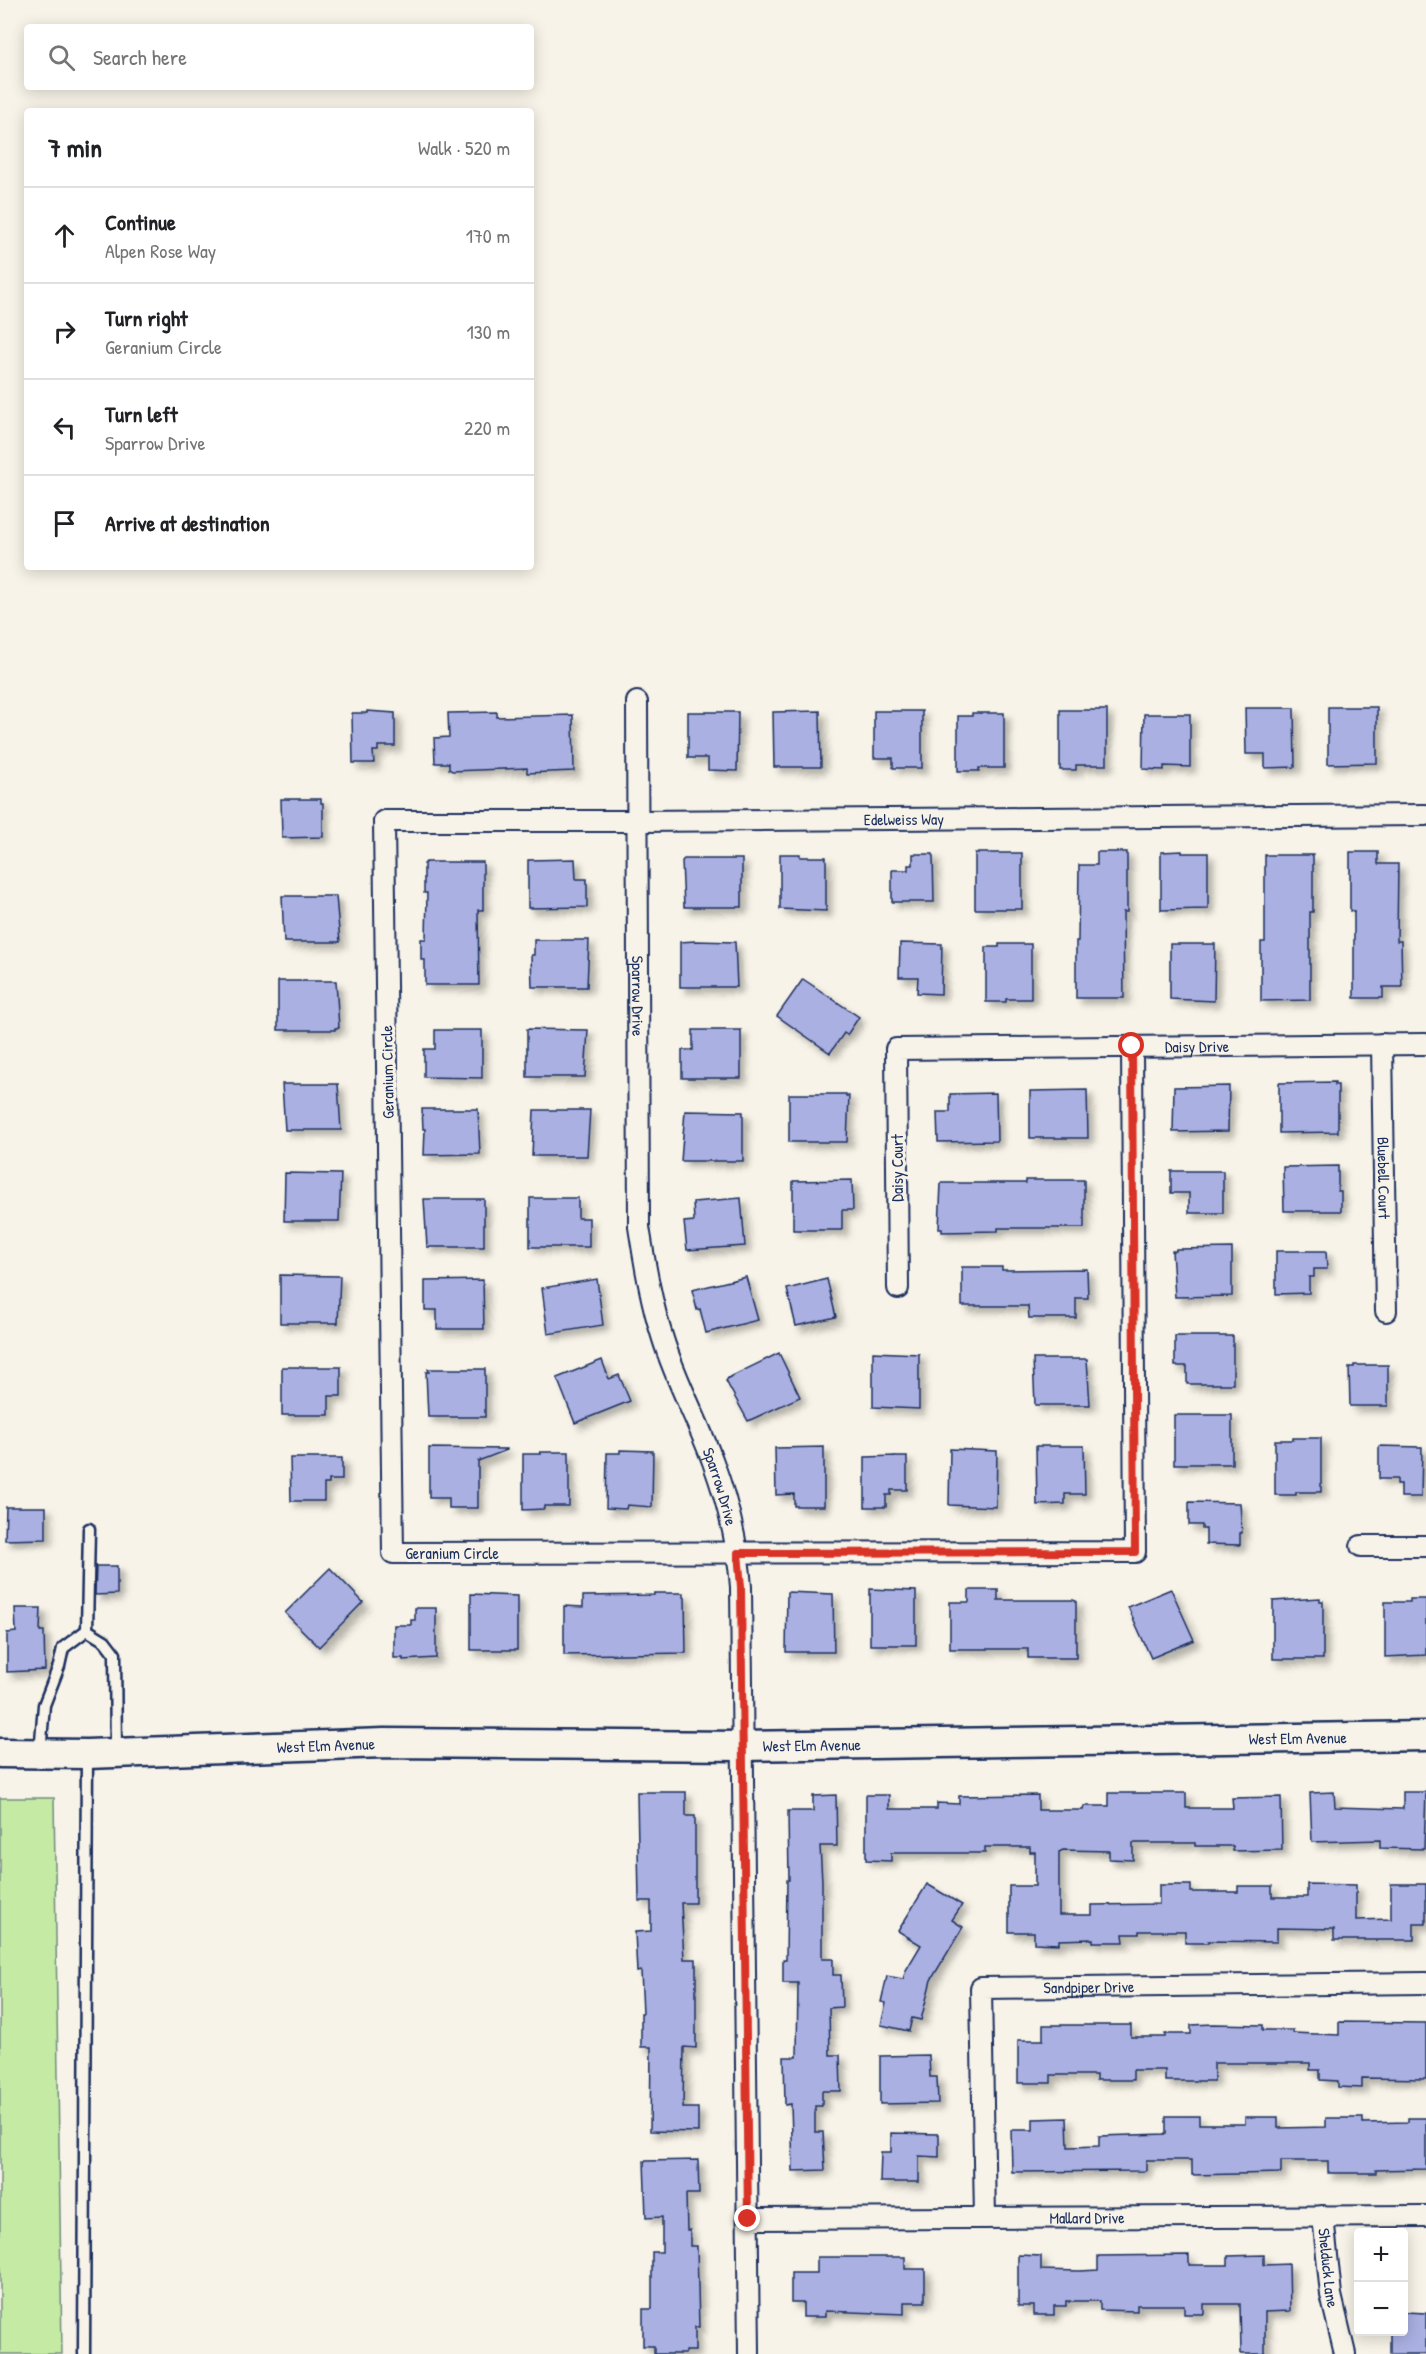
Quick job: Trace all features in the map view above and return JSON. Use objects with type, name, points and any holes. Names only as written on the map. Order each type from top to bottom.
[{"type":"street","name":"Sparrow Drive","points":[[637,702],[639,1227],[648,1284],[663,1340],[713,1462],[732,1520],[741,1587],[749,2354]]},
{"type":"street","name":"Edelweiss Way","points":[[384,821],[638,822],[1426,815]]},
{"type":"street","name":"Geranium Circle","points":[[384,821],[393,1553],[1135,1552],[1132,1046]]},
{"type":"street","name":"Bluebell Court","points":[[1382,1044],[1386,1311]]},
{"type":"street","name":"Daisy Drive","points":[[896,1049],[1426,1044]]},
{"type":"street","name":"Daisy Court","points":[[896,1049],[898,1288]]},
{"type":"street","points":[[1361,1546],[1426,1546]]},
{"type":"street","name":"West Elm Avenue","points":[[0,1753],[87,1754],[384,1743],[742,1746],[1426,1736]]},
{"type":"street","name":"Sandpiper Drive","points":[[985,2218],[981,1988],[1426,1983]]},
{"type":"street","name":"Shelduck Lane","points":[[1323,2216],[1330,2295],[1345,2354]]},
{"type":"street","name":"Mallard Drive","points":[[748,2219],[1426,2216]]},
{"type":"lane","points":[[87,1630],[89,1529]]},
{"type":"lane","points":[[87,1630],[105,1641],[115,1654],[116,1753]]},
{"type":"lane","points":[[40,1754],[44,1705],[59,1666],[63,1648],[87,1630]]},
{"type":"lane","points":[[84,2354],[87,1754]]},
{"type":"green space","points":[[0,1798],[54,1798],[62,2354],[0,2354]]},
{"type":"building","points":[[1328,707],[1377,707],[1377,763],[1328,764]]},
{"type":"building","points":[[1245,708],[1294,708],[1295,767],[1265,768],[1265,754],[1246,754]]},
{"type":"building","points":[[1060,710],[1107,710],[1107,765],[1076,765],[1076,770],[1060,770]]},
{"type":"building","points":[[367,711],[395,713],[395,746],[378,746],[378,751],[373,751],[374,763],[353,763],[352,713],[367,713]]},
{"type":"building","points":[[820,711],[821,767],[774,767],[773,712]]},
{"type":"building","points":[[874,711],[922,711],[922,768],[893,768],[893,758],[874,758]]},
{"type":"building","points":[[497,712],[497,717],[573,715],[574,771],[527,773],[527,768],[452,771],[449,769],[449,763],[435,763],[434,738],[449,737],[448,713]]},
{"type":"building","points":[[688,712],[738,712],[737,771],[708,770],[708,758],[688,758]]},
{"type":"building","points":[[972,713],[1004,713],[1004,768],[958,771],[958,716],[972,716]]},
{"type":"building","points":[[1144,714],[1190,714],[1190,767],[1164,766],[1164,770],[1143,769]]},
{"type":"building","points":[[281,799],[321,799],[323,837],[282,838]]},
{"type":"building","points":[[1182,851],[1182,853],[1208,853],[1208,909],[1161,910],[1161,852]]},
{"type":"building","points":[[1097,852],[1127,852],[1127,912],[1123,912],[1124,998],[1076,998],[1079,865],[1097,865]]},
{"type":"building","points":[[1350,852],[1378,852],[1378,864],[1398,864],[1397,941],[1401,941],[1402,987],[1383,987],[1383,998],[1354,998],[1354,911],[1350,911]]},
{"type":"building","points":[[975,853],[1022,853],[1022,909],[975,909]]},
{"type":"building","points":[[780,854],[826,857],[826,911],[780,909]]},
{"type":"building","points":[[913,854],[933,854],[934,902],[892,902],[892,870],[908,870],[908,865],[913,865]]},
{"type":"building","points":[[1265,855],[1313,855],[1313,912],[1310,912],[1310,1000],[1261,1001],[1261,942],[1265,942]]},
{"type":"building","points":[[575,859],[576,879],[587,879],[587,907],[528,908],[528,860]]},
{"type":"building","points":[[684,859],[742,859],[742,907],[684,907],[682,861]]},
{"type":"building","points":[[426,862],[483,862],[483,910],[478,910],[479,985],[425,985],[425,960],[421,960],[421,939],[426,939],[427,893],[424,893],[424,864]]},
{"type":"building","points":[[282,896],[336,896],[340,942],[284,942]]},
{"type":"building","points":[[534,940],[589,940],[587,987],[532,987],[531,955],[534,955]]},
{"type":"building","points":[[680,942],[735,942],[737,987],[680,987]]},
{"type":"building","points":[[900,943],[942,944],[941,994],[917,993],[918,977],[899,977]]},
{"type":"building","points":[[999,944],[1031,944],[1031,999],[986,1002],[986,947],[999,947]]},
{"type":"building","points":[[1170,944],[1215,944],[1214,1001],[1170,999]]},
{"type":"building","points":[[803,979],[859,1017],[847,1035],[844,1033],[830,1053],[777,1016]]},
{"type":"building","points":[[278,981],[336,981],[339,1028],[335,1030],[278,1030]]},
{"type":"building","points":[[527,1029],[588,1030],[585,1077],[527,1077]]},
{"type":"building","points":[[435,1030],[482,1030],[482,1078],[424,1077],[424,1049],[435,1049]]},
{"type":"building","points":[[693,1030],[741,1030],[741,1078],[682,1078],[682,1050],[693,1050]]},
{"type":"building","points":[[1335,1082],[1335,1085],[1338,1085],[1338,1132],[1279,1133],[1279,1083]]},
{"type":"building","points":[[282,1084],[338,1084],[341,1130],[285,1130]]},
{"type":"building","points":[[1229,1086],[1228,1131],[1173,1132],[1174,1087]]},
{"type":"building","points":[[1087,1090],[1088,1138],[1030,1138],[1030,1091]]},
{"type":"building","points":[[996,1093],[997,1141],[938,1142],[937,1112],[950,1112],[950,1094]]},
{"type":"building","points":[[789,1094],[846,1094],[849,1096],[847,1142],[789,1142]]},
{"type":"building","points":[[422,1109],[478,1109],[480,1154],[424,1155],[425,1129],[423,1129]]},
{"type":"building","points":[[534,1110],[590,1110],[587,1156],[532,1156]]},
{"type":"building","points":[[685,1111],[743,1112],[743,1161],[681,1161]]},
{"type":"building","points":[[1338,1166],[1341,1211],[1284,1211],[1283,1167]]},
{"type":"building","points":[[1171,1171],[1223,1171],[1223,1213],[1189,1213],[1189,1193],[1171,1193]]},
{"type":"building","points":[[285,1173],[341,1174],[339,1221],[284,1221]]},
{"type":"building","points":[[852,1180],[853,1210],[842,1210],[842,1230],[793,1230],[793,1181]]},
{"type":"building","points":[[1026,1180],[1084,1180],[1084,1228],[998,1228],[998,1231],[942,1232],[942,1229],[939,1229],[941,1183],[1026,1183]]},
{"type":"building","points":[[530,1198],[578,1198],[578,1218],[589,1218],[589,1247],[530,1247]]},
{"type":"building","points":[[741,1198],[745,1246],[687,1250],[684,1222],[694,1221],[693,1202]]},
{"type":"building","points":[[424,1199],[484,1199],[484,1247],[427,1247]]},
{"type":"building","points":[[1232,1248],[1232,1296],[1175,1297],[1172,1251]]},
{"type":"building","points":[[1276,1251],[1326,1251],[1327,1269],[1314,1269],[1314,1277],[1309,1277],[1309,1293],[1276,1294]]},
{"type":"building","points":[[962,1267],[1002,1267],[1002,1270],[1087,1269],[1088,1298],[1076,1298],[1076,1318],[1029,1318],[1028,1306],[962,1306]]},
{"type":"building","points":[[280,1275],[340,1276],[338,1323],[280,1323]]},
{"type":"building","points":[[746,1277],[758,1320],[706,1333],[692,1290]]},
{"type":"building","points":[[597,1279],[603,1325],[548,1334],[542,1288]]},
{"type":"building","points":[[827,1279],[836,1317],[796,1326],[787,1289]]},
{"type":"building","points":[[483,1280],[484,1329],[437,1329],[437,1310],[425,1310],[425,1281]]},
{"type":"building","points":[[1175,1336],[1233,1336],[1233,1384],[1187,1384],[1187,1366],[1175,1366]]},
{"type":"building","points":[[873,1352],[919,1354],[919,1409],[873,1407]]},
{"type":"building","points":[[779,1353],[800,1397],[748,1421],[726,1381]]},
{"type":"building","points":[[1033,1359],[1087,1359],[1090,1405],[1035,1405]]},
{"type":"building","points":[[602,1360],[609,1379],[619,1375],[630,1401],[575,1423],[557,1378]]},
{"type":"building","points":[[1354,1365],[1388,1365],[1388,1406],[1350,1406],[1349,1367],[1354,1367]]},
{"type":"building","points":[[282,1367],[341,1367],[341,1396],[329,1396],[329,1415],[282,1415]]},
{"type":"building","points":[[428,1369],[485,1369],[485,1417],[428,1417],[426,1372],[429,1372]]},
{"type":"building","points":[[1174,1415],[1232,1415],[1232,1464],[1174,1464]]},
{"type":"building","points":[[1293,1438],[1321,1438],[1321,1492],[1275,1495],[1275,1440],[1293,1440]]},
{"type":"building","points":[[1036,1446],[1084,1446],[1085,1494],[1065,1494],[1065,1504],[1037,1505]]},
{"type":"building","points":[[1379,1446],[1422,1447],[1421,1497],[1401,1497],[1401,1484],[1397,1484],[1397,1479],[1379,1479]]},
{"type":"building","points":[[824,1447],[824,1506],[794,1506],[794,1494],[776,1495],[775,1448]]},
{"type":"building","points":[[429,1448],[507,1450],[478,1461],[478,1508],[449,1508],[449,1498],[429,1498]]},
{"type":"building","points":[[950,1449],[997,1451],[996,1507],[949,1505]]},
{"type":"building","points":[[620,1450],[653,1451],[652,1507],[627,1505],[626,1509],[606,1508],[607,1453],[620,1453]]},
{"type":"building","points":[[540,1452],[569,1452],[569,1506],[544,1506],[544,1509],[523,1510],[523,1454],[541,1454]]},
{"type":"building","points":[[865,1457],[907,1457],[907,1490],[891,1490],[891,1495],[886,1495],[886,1507],[865,1507]]},
{"type":"building","points":[[290,1458],[342,1458],[342,1480],[329,1480],[329,1484],[324,1484],[324,1501],[291,1501]]},
{"type":"building","points":[[1189,1502],[1240,1503],[1242,1533],[1240,1533],[1240,1545],[1206,1544],[1206,1529],[1202,1529],[1202,1525],[1189,1525]]},
{"type":"building","points":[[6,1507],[46,1507],[46,1539],[5,1540]]},
{"type":"building","points":[[96,1566],[117,1566],[117,1594],[95,1595]]},
{"type":"building","points":[[330,1568],[363,1602],[319,1647],[285,1613]]},
{"type":"building","points":[[870,1589],[916,1591],[916,1645],[870,1645]]},
{"type":"building","points":[[1171,1589],[1194,1640],[1151,1658],[1128,1607]]},
{"type":"building","points":[[969,1590],[998,1590],[998,1600],[1076,1601],[1076,1658],[1028,1658],[1028,1649],[950,1649],[950,1602],[969,1602]]},
{"type":"building","points":[[787,1592],[833,1594],[834,1652],[786,1652]]},
{"type":"building","points":[[654,1593],[683,1593],[686,1653],[564,1655],[564,1606],[583,1607],[583,1596],[654,1595]]},
{"type":"building","points":[[471,1594],[517,1596],[517,1650],[471,1650]]},
{"type":"building","points":[[1320,1598],[1320,1601],[1323,1601],[1323,1659],[1273,1659],[1273,1601]]},
{"type":"building","points":[[1410,1599],[1426,1599],[1426,1655],[1385,1657],[1385,1602],[1410,1602]]},
{"type":"building","points":[[15,1608],[41,1608],[40,1631],[44,1631],[45,1670],[7,1672],[7,1633],[16,1632]]},
{"type":"building","points":[[415,1608],[436,1608],[436,1658],[403,1660],[403,1658],[394,1658],[394,1625],[411,1625],[411,1620],[415,1620]]},
{"type":"building","points":[[637,1792],[686,1792],[686,1816],[695,1816],[695,1903],[681,1903],[684,1959],[696,1959],[696,2048],[684,2047],[683,2108],[698,2108],[698,2132],[650,2131],[651,2047],[641,2047],[641,2013],[643,2013],[641,1971],[637,1972],[635,1932],[651,1931],[651,1901],[639,1901]]},
{"type":"building","points":[[1334,1792],[1335,1807],[1403,1809],[1403,1792],[1426,1792],[1424,1849],[1380,1848],[1380,1840],[1312,1842],[1310,1793]]},
{"type":"building","points":[[1109,1793],[1186,1793],[1186,1808],[1233,1808],[1232,1798],[1281,1797],[1282,1850],[1233,1851],[1233,1846],[1195,1846],[1195,1843],[1133,1843],[1133,1860],[1109,1859],[1109,1851],[1063,1850],[1059,1852],[1059,1915],[1092,1915],[1092,1905],[1159,1904],[1159,1885],[1191,1885],[1191,1892],[1238,1892],[1238,1886],[1272,1886],[1272,1897],[1307,1897],[1307,1884],[1356,1885],[1356,1920],[1391,1919],[1391,1884],[1426,1884],[1426,1924],[1414,1924],[1414,1940],[1334,1940],[1334,1929],[1277,1928],[1277,1942],[1185,1943],[1185,1931],[1139,1931],[1139,1934],[1123,1934],[1124,1942],[1093,1942],[1093,1939],[1059,1940],[1059,1944],[1034,1943],[1034,1932],[1009,1932],[1009,1886],[1035,1886],[1035,1852],[1030,1852],[1030,1847],[985,1847],[985,1853],[891,1853],[891,1861],[866,1860],[866,1795],[889,1795],[889,1809],[937,1809],[937,1803],[959,1804],[959,1796],[1038,1795],[1038,1810],[1083,1810],[1084,1806],[1109,1806]]},
{"type":"building","points":[[836,1795],[837,1846],[820,1846],[822,1959],[833,1959],[833,1975],[841,1975],[842,2007],[829,2008],[830,2055],[840,2055],[841,2091],[822,2091],[822,2106],[815,2106],[815,2132],[823,2132],[825,2170],[793,2171],[791,2104],[785,2105],[784,2057],[797,2057],[798,1983],[783,1983],[783,1960],[786,1960],[787,1880],[789,1880],[788,1811],[813,1811],[813,1796]]},
{"type":"building","points":[[927,1884],[962,1905],[952,1920],[963,1927],[931,1980],[921,2020],[912,2018],[909,2031],[881,2025],[886,2003],[881,2002],[887,1976],[903,1979],[921,1945],[898,1931]]},
{"type":"building","points":[[1339,2022],[1426,2023],[1426,2079],[1362,2078],[1362,2088],[1338,2087],[1338,2081],[1320,2080],[1320,2070],[1310,2070],[1310,2063],[1214,2063],[1214,2081],[1165,2081],[1165,2070],[1133,2070],[1133,2080],[1096,2080],[1096,2075],[1051,2075],[1051,2083],[1018,2083],[1018,2040],[1043,2040],[1043,2025],[1131,2025],[1131,2037],[1165,2037],[1165,2034],[1191,2034],[1191,2025],[1214,2024],[1263,2025],[1263,2030],[1293,2030],[1293,2033],[1339,2035]]},
{"type":"building","points":[[929,2055],[930,2077],[937,2077],[938,2103],[880,2104],[880,2056]]},
{"type":"building","points":[[1166,2116],[1199,2116],[1199,2124],[1245,2124],[1245,2117],[1278,2117],[1278,2128],[1326,2127],[1326,2118],[1363,2118],[1363,2123],[1408,2122],[1408,2118],[1426,2118],[1426,2169],[1376,2170],[1376,2173],[1328,2173],[1328,2161],[1281,2161],[1281,2173],[1192,2175],[1192,2160],[1146,2160],[1146,2171],[1012,2172],[1011,2130],[1033,2130],[1033,2119],[1067,2118],[1068,2147],[1099,2146],[1099,2136],[1166,2134]]},
{"type":"building","points":[[891,2133],[939,2134],[939,2157],[919,2156],[919,2182],[880,2182],[881,2152],[891,2152]]},
{"type":"building","points":[[698,2160],[699,2194],[686,2194],[690,2246],[697,2246],[699,2327],[695,2327],[695,2351],[685,2351],[685,2354],[654,2354],[654,2346],[643,2346],[643,2309],[652,2309],[652,2252],[662,2252],[662,2217],[646,2218],[644,2161]]},
{"type":"building","points":[[1018,2255],[1041,2256],[1041,2270],[1080,2271],[1098,2270],[1098,2256],[1189,2255],[1189,2265],[1228,2265],[1228,2256],[1264,2255],[1264,2265],[1289,2264],[1290,2311],[1265,2312],[1265,2354],[1241,2354],[1240,2304],[1204,2304],[1204,2314],[1184,2314],[1184,2305],[1137,2305],[1137,2311],[1100,2310],[1100,2301],[1066,2301],[1066,2306],[1054,2306],[1054,2315],[1034,2315],[1034,2306],[1018,2306]]},
{"type":"building","points":[[817,2257],[905,2257],[905,2269],[925,2269],[925,2302],[904,2302],[904,2314],[825,2311],[825,2317],[803,2317],[803,2302],[791,2302],[791,2273],[817,2273]]},
{"type":"building","points":[[1408,2312],[1426,2313],[1426,2354],[1390,2354],[1390,2336],[1408,2336]]},
{"type":"route","points":[[748,2219],[741,1587],[738,1553],[1135,1552],[1132,1046]]}]
